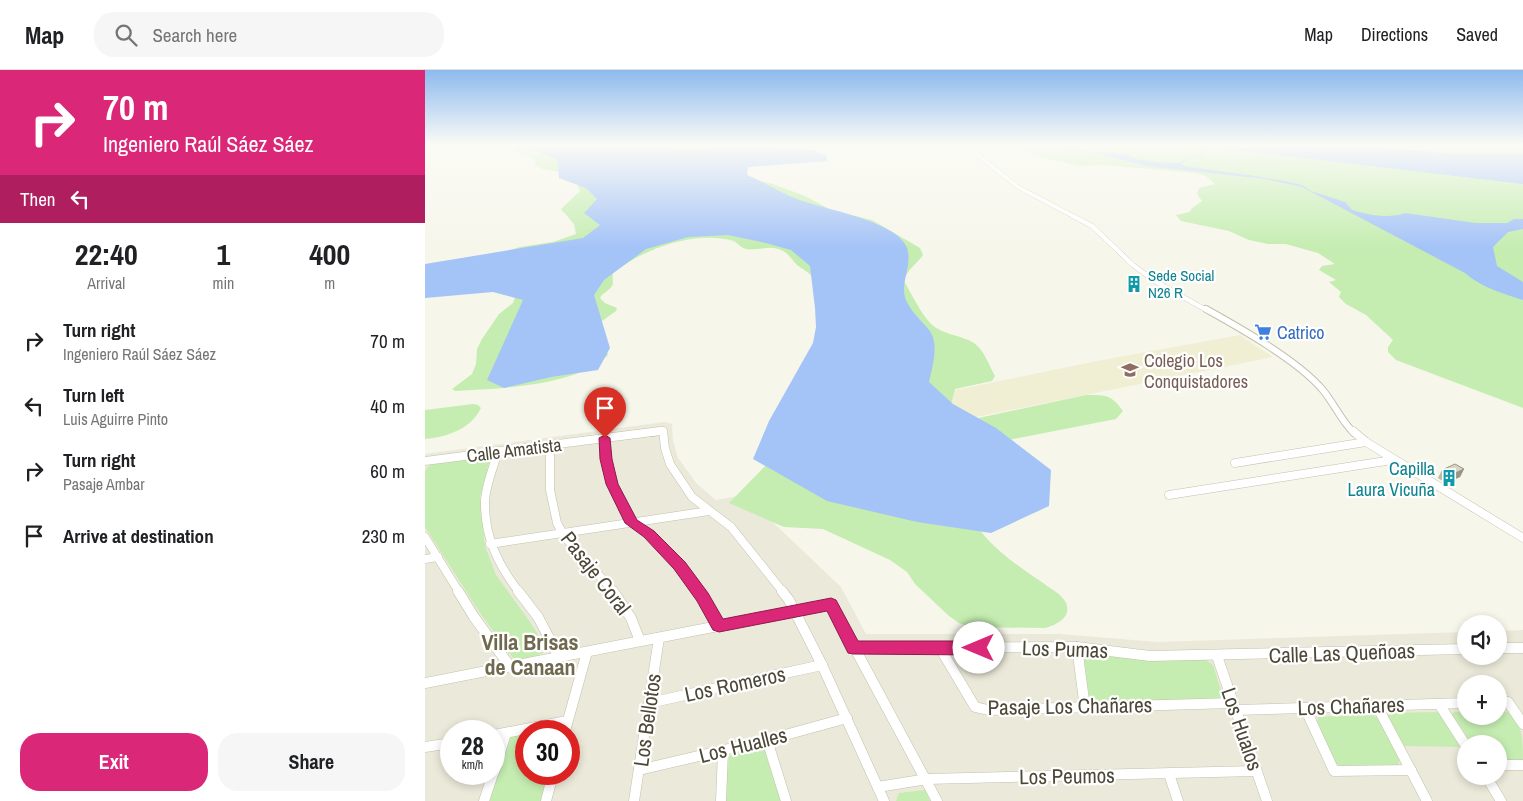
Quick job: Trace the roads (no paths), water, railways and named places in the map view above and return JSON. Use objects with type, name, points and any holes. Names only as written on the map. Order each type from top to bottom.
[{"type":"street","points":[[1008,179],[1018,187],[1093,226],[1148,276],[1236,326],[1300,369],[1322,389],[1352,431],[1366,442],[1392,460],[1523,538]]},
{"type":"street","name":"Calle Amatista","points":[[426,462],[497,451],[663,431],[665,448],[670,464],[692,497],[709,511]]},
{"type":"street","points":[[605,438],[606,459],[612,484],[632,523],[649,534],[679,566],[703,597],[719,626]]},
{"type":"street","points":[[1235,463],[1366,442]]},
{"type":"street","name":"Pasaje Coral","points":[[550,445],[550,493],[556,519],[562,533],[594,568],[630,616],[640,642]]},
{"type":"street","points":[[497,451],[485,498],[490,544],[503,572],[538,617],[559,657]]},
{"type":"street","points":[[1169,496],[1392,460]]},
{"type":"street","points":[[490,544],[709,511],[731,527],[789,600],[822,665],[884,801]]},
{"type":"street","points":[[425,537],[474,617],[509,665]]},
{"type":"street","points":[[425,559],[438,557]]},
{"type":"street","points":[[425,683],[509,665],[640,642],[831,604],[853,648],[927,779],[937,801]]},
{"type":"street","name":"Los Bellotos","points":[[634,801],[659,638]]},
{"type":"street","points":[[1077,647],[1085,708]]},
{"type":"street","name":"Los Pumas","points":[[853,648],[1077,647],[1149,656],[1217,656]]},
{"type":"street","name":"Pasaje Los Chañares","points":[[940,648],[975,707],[989,710],[1234,707]]},
{"type":"street","points":[[1507,648],[1523,648]]},
{"type":"street","name":"Calle Las Queñoas","points":[[1217,656],[1457,649]]},
{"type":"street","points":[[568,720],[587,652]]},
{"type":"street","name":"Los Hualos","points":[[1217,656],[1267,801]]},
{"type":"street","name":"Los Romeros","points":[[649,703],[822,665]]},
{"type":"street","name":"Los Chañares","points":[[1234,707],[1305,708],[1457,703]]},
{"type":"street","points":[[1439,704],[1459,735]]},
{"type":"street","points":[[1377,706],[1427,801]]},
{"type":"street","points":[[1507,706],[1523,724]]},
{"type":"street","points":[[1305,708],[1334,771],[1411,770]]},
{"type":"street","name":"Los Hualles","points":[[639,770],[767,740],[847,718]]},
{"type":"street","points":[[505,736],[506,733],[515,732]]},
{"type":"street","points":[[767,740],[786,801]]},
{"type":"street","points":[[425,747],[440,745]]},
{"type":"street","points":[[721,801],[723,750]]},
{"type":"street","points":[[1507,765],[1523,765]]},
{"type":"street","name":"Los Peumos","points":[[878,787],[927,779],[1256,771]]},
{"type":"street","points":[[1169,774],[1179,801]]},
{"type":"street","points":[[484,801],[489,785]]},
{"type":"street","points":[[546,801],[550,785]]},
{"type":"street","points":[[1491,785],[1501,801]]},
{"type":"water","points":[[562,179],[756,179],[798,199],[862,218],[891,231],[901,239],[907,248],[908,261],[904,287],[906,300],[929,330],[934,342],[935,349],[929,382],[953,404],[996,428],[1051,470],[1049,506],[991,533],[917,522],[827,501],[753,459],[769,421],[813,343],[816,327],[810,266],[791,250],[766,243],[728,235],[688,237],[646,249],[604,280],[594,295],[610,348],[598,370],[551,377],[504,388],[487,380],[523,300],[493,292],[425,298],[425,264],[583,238],[600,225],[584,213],[597,199],[586,188]]},
{"type":"water","points":[[1267,179],[1302,185],[1311,191],[1345,202],[1352,210],[1372,215],[1392,216],[1405,213],[1476,223],[1507,223],[1514,219],[1523,219],[1523,229],[1508,232],[1493,247],[1497,266],[1523,282],[1523,300],[1485,286],[1465,273],[1302,187]]},
{"type":"water","points":[[1482,179],[1523,179],[1523,184]]},
{"type":"place","name":"Sede Social N26 R","points":[[1134,284]]},
{"type":"place","name":"Catrico","points":[[1263,332]]},
{"type":"place","name":"Colegio Los Conquistadores","points":[[1130,370]]},
{"type":"place","name":"Capilla Laura Vicuña","points":[[1449,478]]},
{"type":"district","name":"Villa Brisas de Canaan","points":[[530,654]]}]
